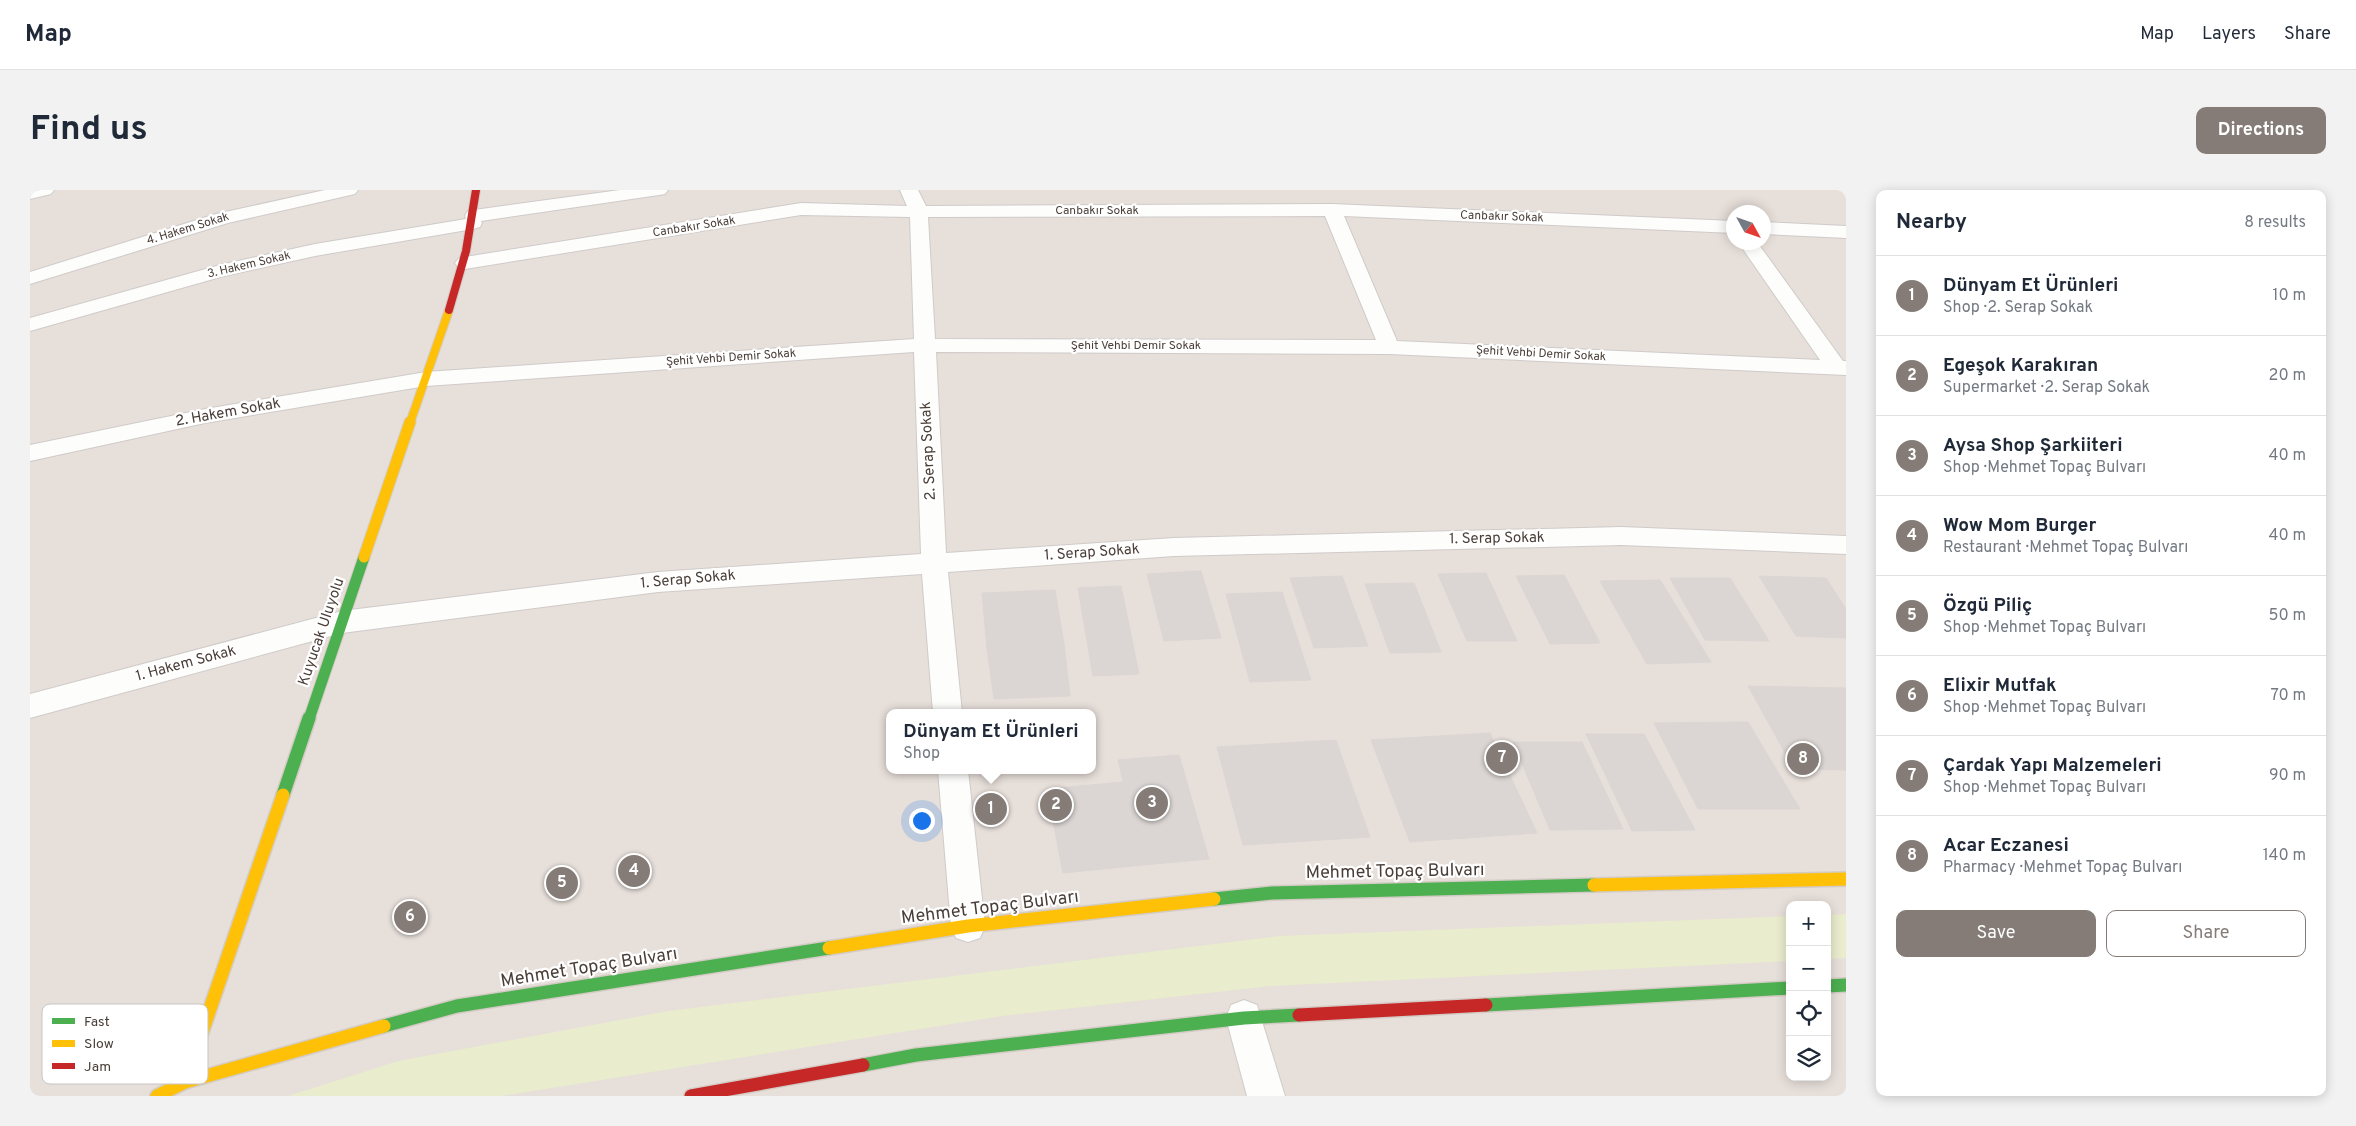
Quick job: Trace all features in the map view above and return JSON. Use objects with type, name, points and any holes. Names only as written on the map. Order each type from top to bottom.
[{"type":"main road","name":"Kuyucak Uluyolu","points":[[208,1015],[465,263],[476,190]]},
{"type":"main road","name":"Mehmet Topaç Bulvarı","points":[[208,1076],[457,1006],[968,926],[1272,893],[1846,879]]},
{"type":"main road","points":[[1831,986],[1846,985]]},
{"type":"main road","points":[[691,1096],[916,1055],[1244,1018],[1786,988]]},
{"type":"main road","name":"Mehmet Topaç Bulvarı","points":[[157,1096],[181,1084]]},
{"type":"street","points":[[30,194],[45,190]]},
{"type":"street","name":"4. Hakem Sokak","points":[[30,278],[223,218],[349,190]]},
{"type":"street","name":"3. Hakem Sokak","points":[[30,325],[220,271],[315,250],[473,219],[659,190]]},
{"type":"street","name":"2. Serap Sokak","points":[[910,190],[919,212],[934,563],[948,709]]},
{"type":"street","name":"Canbakır Sokak","points":[[465,263],[801,209],[919,212],[1332,210],[1726,227]]},
{"type":"street","points":[[1332,210],[1389,347]]},
{"type":"street","points":[[1771,228],[1846,232]]},
{"type":"street","points":[[1753,250],[1841,368]]},
{"type":"street","name":"Şehit Vehbi Demir Sokak","points":[[426,379],[924,344],[1389,347],[1841,368]]},
{"type":"street","name":"2. Hakem Sokak","points":[[30,453],[205,416],[426,379]]},
{"type":"street","name":"1. Serap Sokak","points":[[342,622],[658,582],[1174,547],[1602,537],[1846,545]]},
{"type":"street","name":"1. Hakem Sokak","points":[[30,706],[342,622]]},
{"type":"street","points":[[954,774],[968,926]]},
{"type":"street","points":[[1244,1018],[1266,1096]]},
{"type":"shaded area","points":[[30,190],[1846,190],[1846,1096],[30,1096]]},
{"type":"green space","points":[[1846,914],[1846,958],[1831,959],[1831,915]]},
{"type":"green space","points":[[1786,916],[1786,961],[1271,986],[1002,1016],[501,1096],[288,1096],[398,1061],[668,1011],[1280,936]]},
{"type":"building","points":[[1201,571],[1221,638],[1164,641],[1147,574]]},
{"type":"building","points":[[1486,573],[1517,641],[1467,641],[1438,574]]},
{"type":"building","points":[[1564,575],[1600,643],[1550,644],[1516,576]]},
{"type":"building","points":[[1342,576],[1368,646],[1314,648],[1290,578]]},
{"type":"building","points":[[1759,576],[1826,578],[1846,609],[1846,638],[1796,636]]},
{"type":"building","points":[[1670,578],[1730,578],[1769,641],[1705,640]]},
{"type":"building","points":[[1660,580],[1711,662],[1647,664],[1600,581]]},
{"type":"building","points":[[1414,583],[1441,652],[1390,653],[1365,584]]},
{"type":"building","points":[[1121,586],[1139,674],[1093,676],[1078,588]]},
{"type":"building","points":[[1055,590],[1064,644],[987,648],[982,593]]},
{"type":"building","points":[[1282,592],[1311,680],[1250,682],[1226,594]]},
{"type":"building","points":[[1064,644],[1070,696],[994,699],[987,648]]},
{"type":"building","points":[[1748,686],[1846,688],[1846,770],[1794,769]]},
{"type":"building","points":[[1748,722],[1800,809],[1698,809],[1654,723]]},
{"type":"building","points":[[1490,733],[1537,833],[1410,842],[1371,740]]},
{"type":"building","points":[[1586,734],[1644,734],[1695,830],[1632,831]]},
{"type":"building","points":[[1336,740],[1370,837],[1243,845],[1217,747]]},
{"type":"building","points":[[1513,742],[1582,742],[1623,829],[1550,830]]},
{"type":"building","points":[[1179,755],[1209,859],[1143,865],[1118,760]]},
{"type":"building","points":[[1123,782],[1143,865],[1063,873],[1047,789]]},
{"type":"traffic: fast","points":[[283,795],[364,557]]},
{"type":"traffic: fast","points":[[1214,899],[1272,893],[1594,885]]},
{"type":"traffic: fast","points":[[384,1026],[457,1006],[829,948]]},
{"type":"traffic: fast","points":[[1831,986],[1846,985]]},
{"type":"traffic: fast","points":[[1486,1005],[1786,988]]},
{"type":"traffic: fast","points":[[863,1065],[916,1055],[1244,1018],[1299,1015]]},
{"type":"traffic: slow","points":[[364,557],[449,310]]},
{"type":"traffic: slow","points":[[208,1015],[283,795]]},
{"type":"traffic: slow","points":[[1594,885],[1846,879]]},
{"type":"traffic: slow","points":[[829,948],[968,926],[1214,899]]},
{"type":"traffic: slow","points":[[208,1076],[384,1026]]},
{"type":"traffic: slow","points":[[157,1096],[181,1084]]},
{"type":"traffic: jam","points":[[449,310],[466,251],[476,190]]},
{"type":"traffic: jam","points":[[1299,1015],[1486,1005]]},
{"type":"traffic: jam","points":[[691,1096],[863,1065]]},
{"type":"place","name":"Çardak Yapı Malzemeleri","points":[[1502,758]]},
{"type":"place","name":"Acar Eczanesi","points":[[1803,759]]},
{"type":"place","name":"Aysa Shop Şarkiiteri","points":[[1152,803]]},
{"type":"place","name":"Egeşok Karakıran","points":[[1056,805]]},
{"type":"place","name":"Dünyam Et Ürünleri","points":[[991,809]]},
{"type":"place","name":"Wow Mom Burger","points":[[634,871]]},
{"type":"place","name":"Özgü Piliç","points":[[562,883]]},
{"type":"place","name":"Elixir Mutfak","points":[[410,917]]}]
